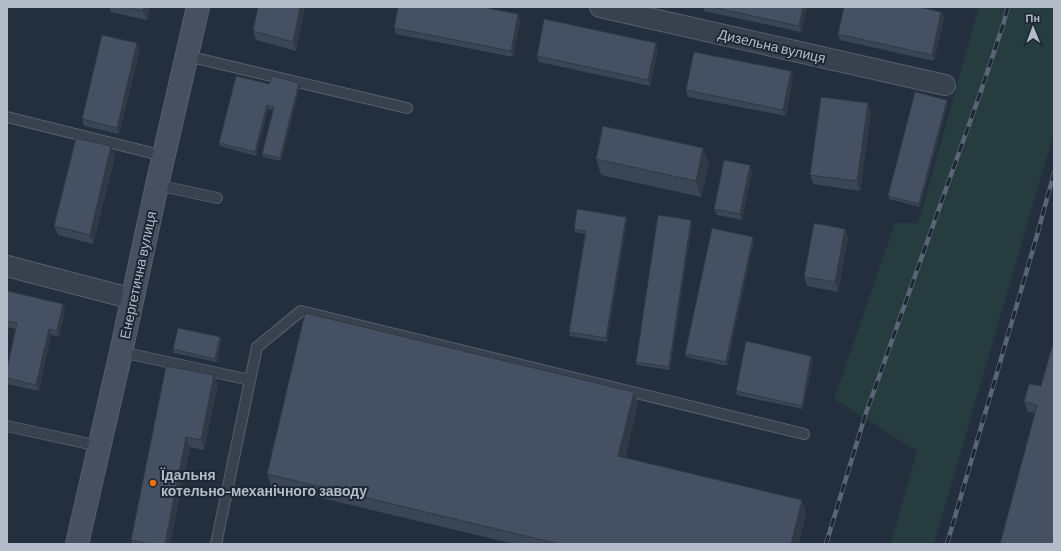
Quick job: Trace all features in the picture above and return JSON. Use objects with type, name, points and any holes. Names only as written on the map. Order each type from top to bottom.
[{"type":"street","name":"Енергетична вулиця","points":[[77,544],[198,7]]},
{"type":"street","name":"Дизельна вулиця","points":[[600,7],[945,85]]},
{"type":"street","points":[[7,266],[133,299]]},
{"type":"lane","points":[[187,56],[407,108]]},
{"type":"lane","points":[[7,116],[164,156]]},
{"type":"lane","points":[[157,185],[217,198]]},
{"type":"lane","points":[[216,544],[257,347],[301,311],[804,434]]},
{"type":"lane","points":[[121,352],[250,380]]},
{"type":"lane","points":[[7,426],[99,446]]},
{"type":"green space","points":[[979,7],[1054,7],[1054,132],[934,544],[891,544],[917,451],[834,399],[895,223],[918,223]]},
{"type":"building","points":[[126,7],[144,7],[143,11]]},
{"type":"building","points":[[258,7],[300,7],[293,42],[253,31]]},
{"type":"building","points":[[398,7],[482,7],[518,14],[511,51],[394,28]]},
{"type":"building","points":[[712,7],[803,7],[799,26]]},
{"type":"building","points":[[844,7],[919,7],[941,12],[932,55],[838,34]]},
{"type":"building","points":[[544,19],[656,43],[648,80],[537,56]]},
{"type":"building","points":[[102,35],[137,43],[117,128],[82,119]]},
{"type":"building","points":[[694,52],[791,71],[783,110],[686,90]]},
{"type":"building","points":[[236,76],[269,84],[272,76],[299,83],[280,158],[262,154],[274,107],[267,105],[255,152],[219,143]]},
{"type":"building","points":[[915,92],[947,100],[919,204],[888,196]]},
{"type":"building","points":[[821,97],[868,103],[857,181],[810,175]]},
{"type":"building","points":[[603,126],[703,148],[696,181],[596,159]]},
{"type":"building","points":[[76,138],[111,146],[90,235],[54,226]]},
{"type":"building","points":[[724,160],[750,165],[740,214],[714,209]]},
{"type":"building","points":[[577,209],[626,217],[606,338],[569,332],[586,231],[574,229]]},
{"type":"building","points":[[658,215],[691,220],[669,367],[636,362]]},
{"type":"building","points":[[814,223],[845,229],[835,282],[804,277]]},
{"type":"building","points":[[712,228],[753,237],[726,362],[685,354]]},
{"type":"building","points":[[7,291],[63,304],[57,331],[49,329],[36,385],[7,378],[7,369],[17,323],[7,321]]},
{"type":"building","points":[[305,313],[634,392],[618,456],[802,500],[791,544],[559,544],[267,474]]},
{"type":"building","points":[[178,328],[220,337],[215,359],[173,349]]},
{"type":"building","points":[[1054,340],[1054,544],[1000,544],[1037,405],[1024,402],[1029,384],[1041,386]]},
{"type":"building","points":[[746,341],[811,356],[802,406],[736,391]]},
{"type":"building","points":[[166,366],[214,375],[201,440],[186,437],[165,544],[150,544],[131,540]]},
{"type":"railway","points":[[826,544],[865,416],[981,91],[1008,7]]},
{"type":"railway","points":[[947,544],[1054,173]]},
{"type":"place","name":"Їдальня котельно-механічного заводу","points":[[153,483]]}]
